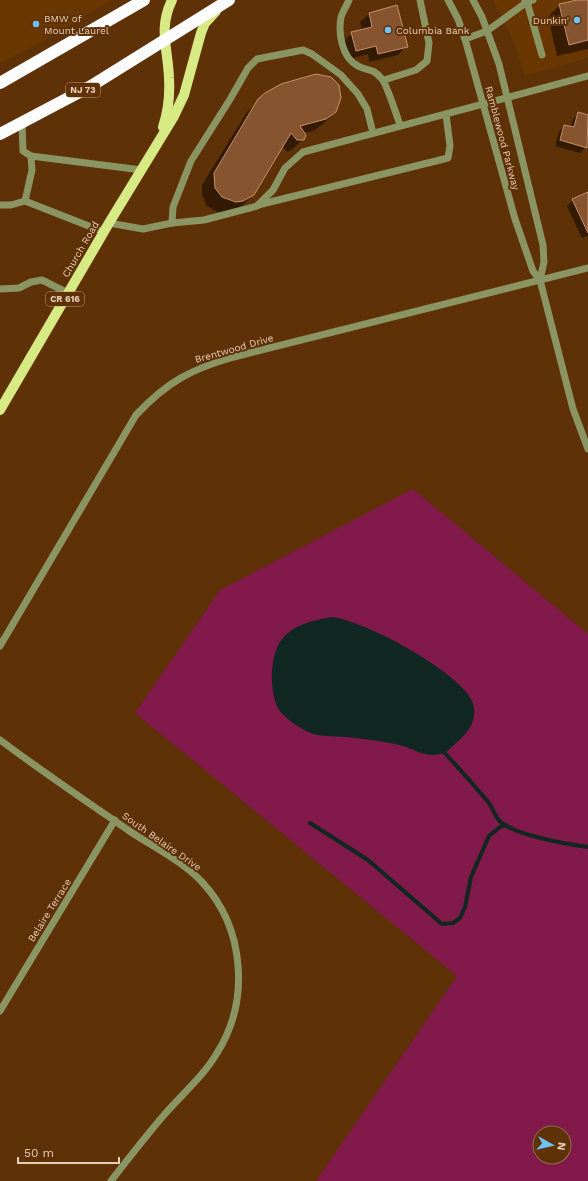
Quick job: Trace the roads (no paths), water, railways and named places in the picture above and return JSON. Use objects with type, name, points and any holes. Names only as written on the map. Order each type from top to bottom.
[{"type":"highway","points":[[0,83],[144,0]]},
{"type":"highway","name":"NJ 73","points":[[0,134],[53,107],[164,42],[229,0]]},
{"type":"main road","name":"Church Road","points":[[158,144],[166,119],[170,91],[164,42],[164,22],[172,0]]},
{"type":"main road","name":"Church Road","points":[[0,410],[106,228],[173,118],[184,95],[205,23],[218,8]]},
{"type":"street","points":[[350,0],[342,15],[340,29],[344,51],[349,60],[359,67],[373,70],[384,80],[400,125]]},
{"type":"street","points":[[384,80],[416,70],[427,61],[430,43],[420,0]]},
{"type":"street","name":"Ramblewood Parkway","points":[[448,0],[458,19],[465,39],[520,238],[533,271],[540,280],[573,409],[588,449]]},
{"type":"street","name":"Ramblewood Parkway","points":[[473,0],[487,31],[508,96],[543,245],[544,262],[540,280]]},
{"type":"street","points":[[465,39],[487,31],[528,1],[542,55]]},
{"type":"street","points":[[172,223],[173,207],[178,189],[191,161],[226,107],[248,68],[257,59],[303,50],[312,54],[341,75],[358,94],[367,109],[373,133]]},
{"type":"street","points":[[257,206],[273,190],[285,168],[304,152],[508,96],[588,76]]},
{"type":"street","points":[[0,205],[11,205],[25,201],[106,228],[143,229],[172,223],[204,220],[448,158],[450,146],[446,114]]},
{"type":"street","points":[[22,123],[24,151],[31,156],[142,170]]},
{"type":"street","points":[[25,201],[32,170],[31,156]]},
{"type":"street","name":"Brentwood Drive","points":[[0,646],[136,415],[155,394],[182,375],[234,356],[588,268]]},
{"type":"street","points":[[0,289],[19,288],[31,282],[42,280],[68,293]]},
{"type":"street","name":"South Belaire Drive","points":[[0,740],[71,792],[188,870],[202,882],[213,896],[230,928],[236,945],[239,982],[238,1000],[233,1018],[218,1053],[193,1085],[164,1114],[111,1181]]},
{"type":"street","name":"Belaire Terrace","points":[[0,1011],[114,820]]},
{"type":"water","points":[[332,617],[365,627],[404,646],[442,670],[456,682],[467,693],[474,707],[473,721],[461,739],[450,749],[440,754],[430,755],[382,741],[312,734],[288,719],[279,710],[273,694],[273,663],[278,645],[293,629],[312,621]]},
{"type":"waterway","points":[[442,750],[489,803],[496,816],[502,823],[510,828],[531,836],[588,847]]},
{"type":"waterway","points":[[310,823],[368,860],[442,924],[453,923],[460,918],[465,907],[471,877],[489,836],[500,827],[506,825]]},
{"type":"place","name":"Dunkin'","points":[[577,20]]},
{"type":"place","name":"BMW of Mount Laurel","points":[[36,24]]},
{"type":"place","name":"Columbia Bank","points":[[388,30]]}]
